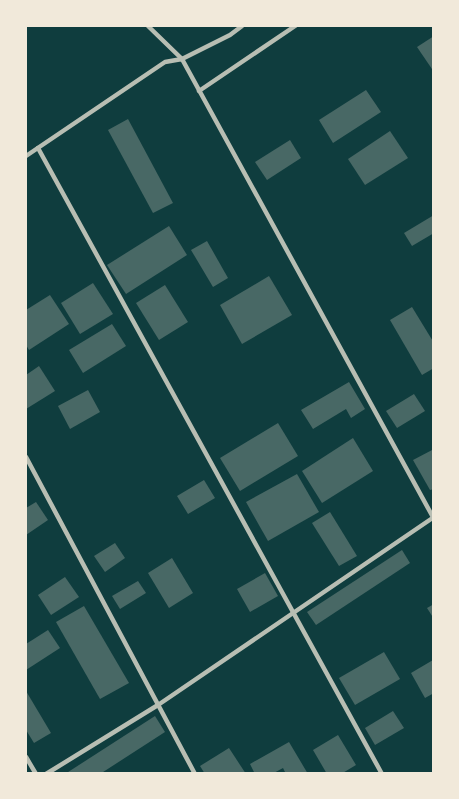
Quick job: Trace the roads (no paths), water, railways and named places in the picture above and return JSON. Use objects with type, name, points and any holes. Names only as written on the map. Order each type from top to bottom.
[{"type":"lane","points":[[46,774],[158,705],[433,518],[182,59],[148,26]]},
{"type":"lane","points":[[26,156],[165,62],[182,59],[230,35],[242,26]]},
{"type":"lane","points":[[199,91],[295,26]]},
{"type":"lane","points":[[38,148],[382,774]]},
{"type":"lane","points":[[26,457],[195,774]]},
{"type":"lane","points":[[26,757],[36,774]]}]
